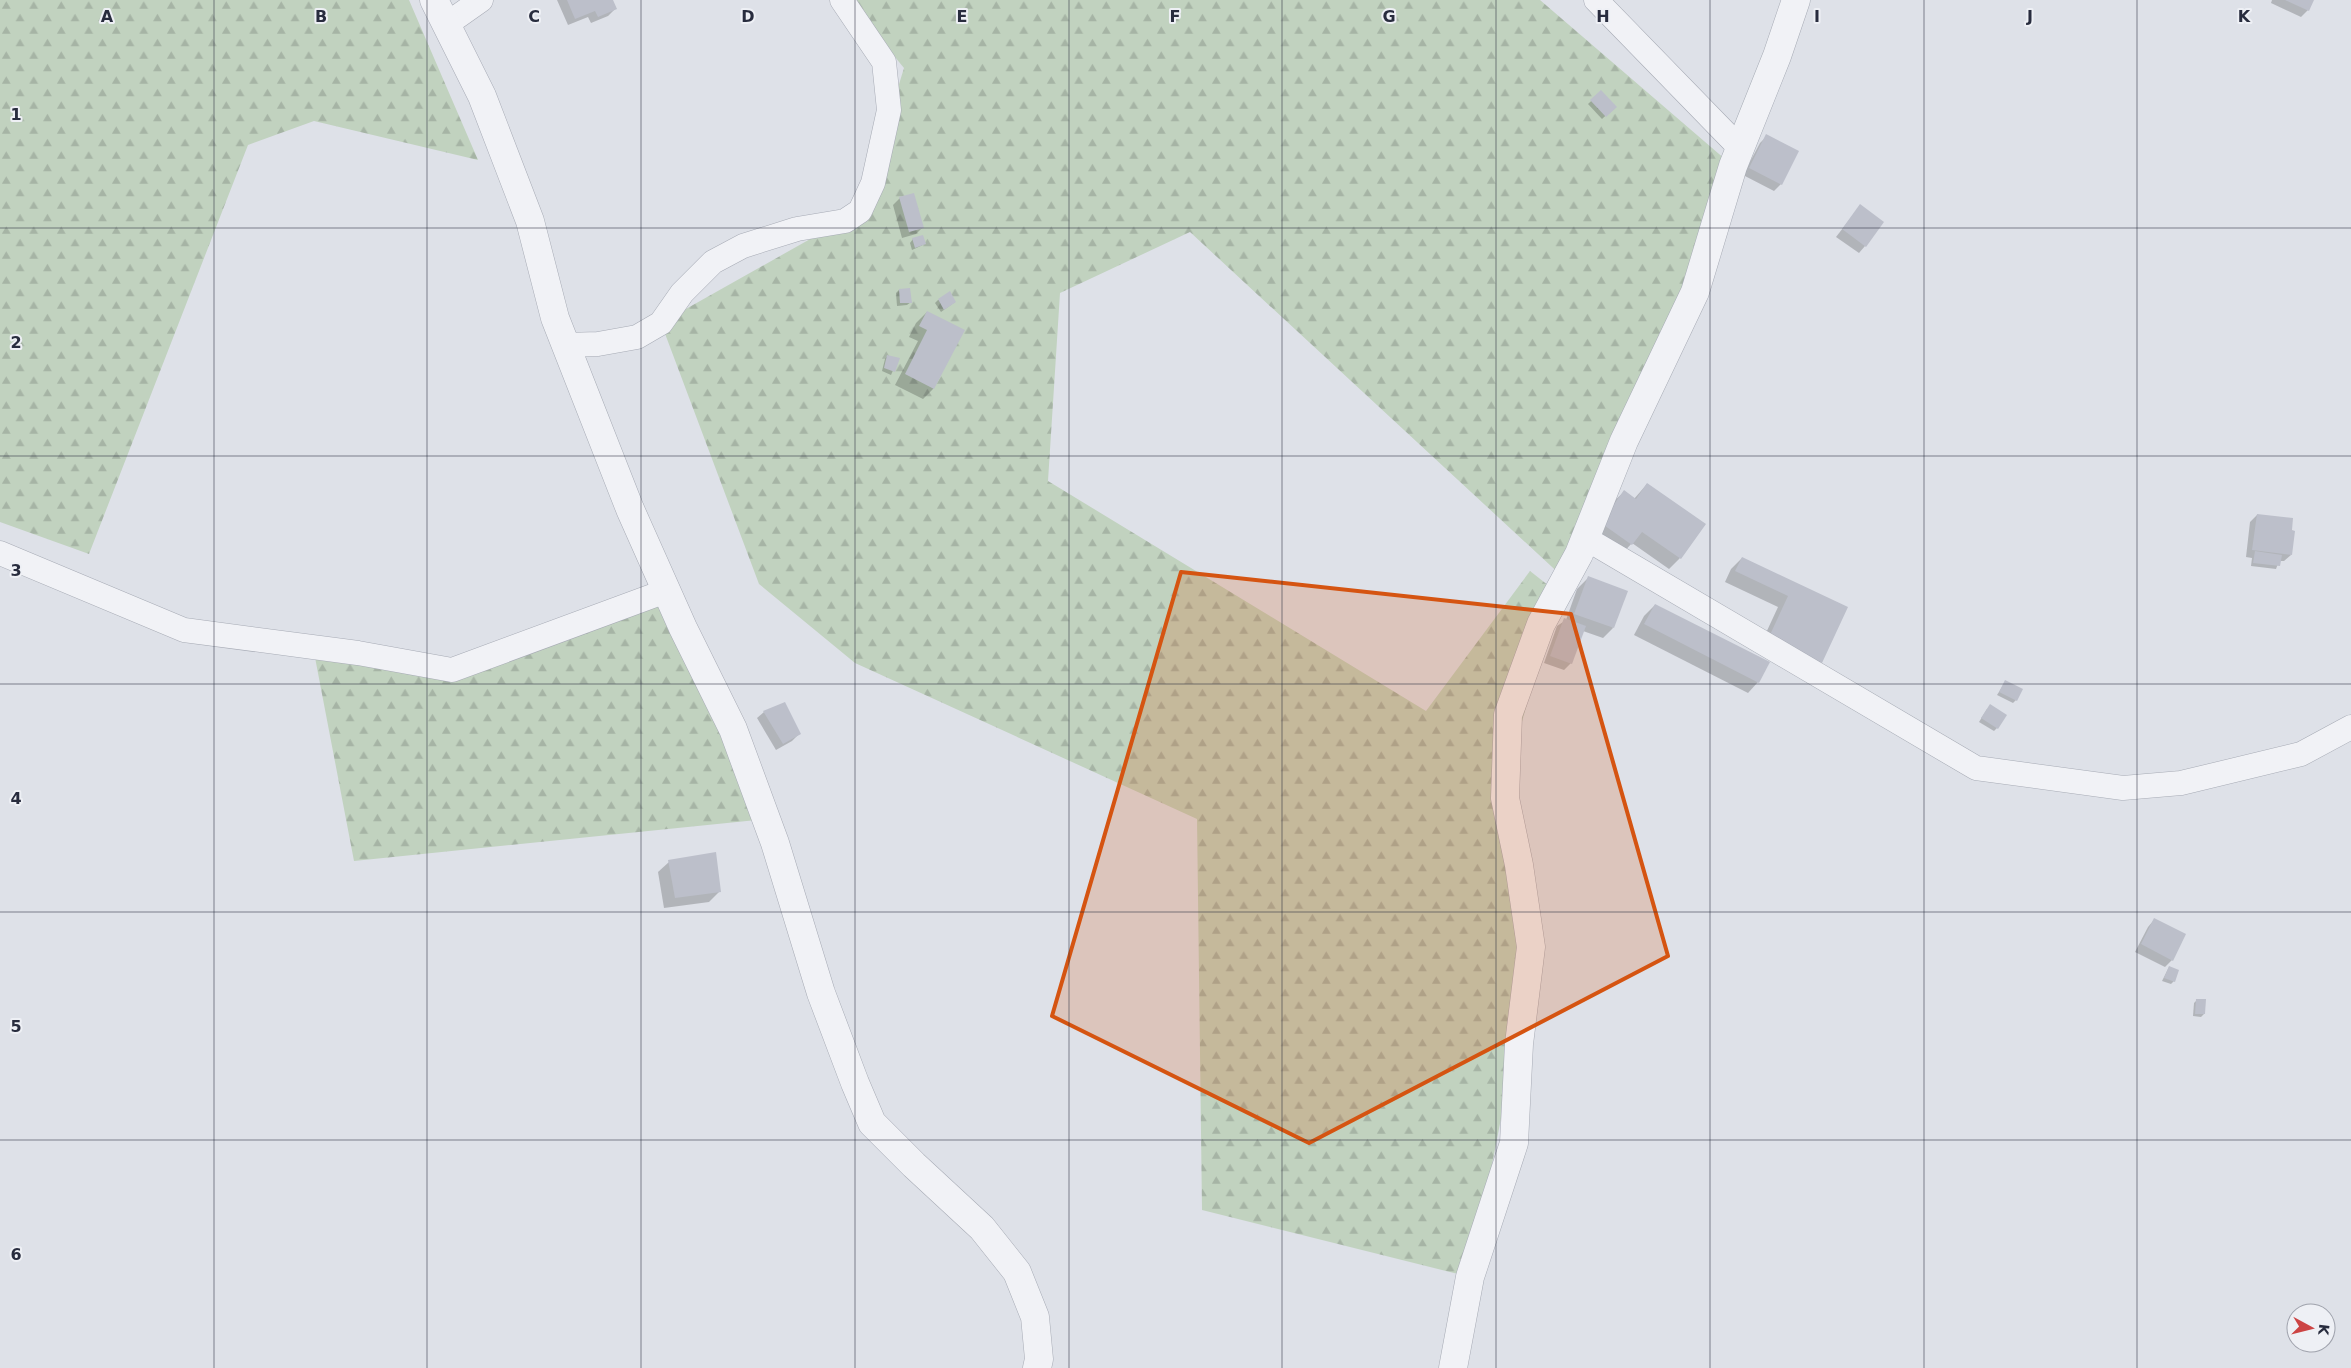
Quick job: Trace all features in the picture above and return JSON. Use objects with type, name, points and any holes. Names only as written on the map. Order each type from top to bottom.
[{"type":"street","points":[[434,0],[482,96],[530,221],[555,318],[630,509],[666,591],[733,729],[775,844],[820,993],[854,1083],[872,1123],[982,1228],[1017,1272],[1035,1317],[1039,1359],[1037,1368]]},
{"type":"street","points":[[447,24],[481,0]]},
{"type":"street","points":[[566,345],[598,344],[637,337],[662,323],[682,293],[713,262],[743,246],[796,229],[845,221],[860,211],[873,183],[889,110],[884,62],[842,0]]},
{"type":"street","points":[[1596,0],[1740,148]]},
{"type":"street","points":[[1453,1368],[1470,1277],[1514,1144],[1519,1044],[1531,947],[1519,865],[1505,798],[1508,715],[1541,624],[1585,538],[1624,441],[1695,292],[1733,166],[1777,56],[1796,0]]},
{"type":"street","points":[[1585,538],[1976,768],[2123,788],[2181,783],[2301,754],[2351,727]]},
{"type":"street","points":[[0,553],[184,630],[358,653],[452,670],[666,591]]},
{"type":"highlighted area","points":[[1181,572],[1571,614],[1668,956],[1309,1143],[1052,1016]]},
{"type":"green space","points":[[0,0],[409,0],[478,160],[314,121],[248,145],[89,554],[0,522]]},
{"type":"green space","points":[[848,0],[1540,0],[1733,166],[1565,579],[1190,232],[1060,293],[1048,481],[1426,711],[1530,571],[1558,593],[1506,779],[1525,996],[1470,1277],[1202,1210],[1197,819],[855,663],[759,584],[661,323],[860,211],[904,68]]},
{"type":"green space","points":[[666,591],[766,819],[354,861],[313,647],[452,670]]},
{"type":"building","points":[[567,0],[613,0],[617,9],[598,17],[595,11],[575,19]]},
{"type":"building","points":[[2285,0],[2314,0],[2309,11]]},
{"type":"building","points":[[1601,90],[1617,107],[1606,117],[1590,100]]},
{"type":"building","points":[[1766,134],[1799,151],[1782,185],[1749,168]]},
{"type":"building","points":[[914,193],[924,228],[909,232],[899,197]]},
{"type":"building","points":[[1860,204],[1884,222],[1866,247],[1842,229]]},
{"type":"building","points":[[923,235],[926,244],[915,248],[912,238]]},
{"type":"building","points":[[910,288],[912,303],[900,303],[899,289]]},
{"type":"building","points":[[950,291],[956,302],[944,310],[938,299]]},
{"type":"building","points":[[927,311],[965,330],[934,389],[905,374],[927,330],[919,326]]},
{"type":"building","points":[[887,355],[900,358],[895,372],[884,368]]},
{"type":"building","points":[[1647,483],[1706,524],[1681,559],[1642,532],[1632,545],[1601,523],[1624,490],[1636,499]]},
{"type":"building","points":[[2257,514],[2293,518],[2292,530],[2295,531],[2292,555],[2252,550]]},
{"type":"building","points":[[2255,551],[2282,555],[2280,566],[2253,563]]},
{"type":"building","points":[[1742,557],[1848,607],[1822,663],[1769,637],[1788,596],[1735,571]]},
{"type":"building","points":[[1588,576],[1628,591],[1614,628],[1574,614]]},
{"type":"building","points":[[1655,604],[1770,662],[1759,683],[1644,624]]},
{"type":"building","points":[[1564,618],[1586,626],[1572,664],[1550,656]]},
{"type":"building","points":[[2005,680],[2023,689],[2017,701],[1999,692]]},
{"type":"building","points":[[785,702],[801,734],[783,744],[763,711]]},
{"type":"building","points":[[1990,704],[2007,715],[1998,729],[1981,718]]},
{"type":"building","points":[[716,852],[721,892],[675,898],[668,860]]},
{"type":"building","points":[[2154,918],[2186,934],[2173,961],[2141,944]]},
{"type":"building","points":[[2169,966],[2179,970],[2175,982],[2164,978]]},
{"type":"building","points":[[2196,999],[2206,999],[2205,1014],[2195,1014]]}]
